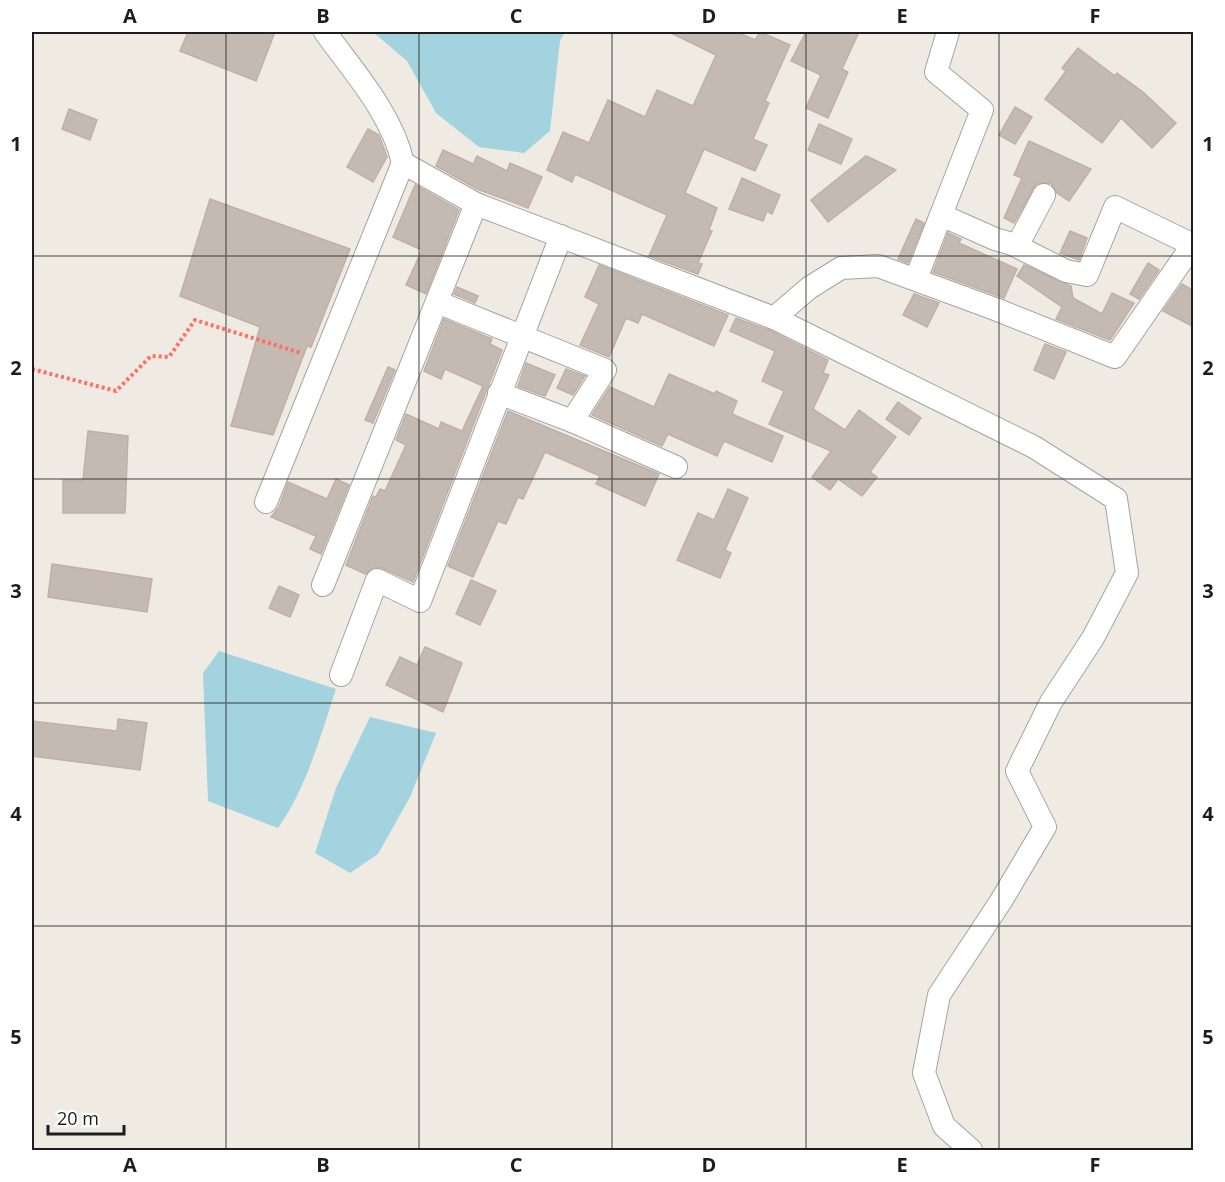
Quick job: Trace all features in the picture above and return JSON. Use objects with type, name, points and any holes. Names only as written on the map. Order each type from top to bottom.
[{"type":"street","points":[[266,502],[403,163],[399,142],[372,96],[325,32]]},
{"type":"street","points":[[917,276],[982,110],[936,72],[948,32]]},
{"type":"street","points":[[403,163],[477,204],[774,318],[1034,447],[1116,499],[1126,573],[1093,638],[1051,702],[1017,771],[1045,827],[939,995],[924,1073],[944,1125],[971,1150]]},
{"type":"street","points":[[1017,246],[1044,195]]},
{"type":"street","points":[[323,585],[477,204]]},
{"type":"street","points":[[774,318],[810,288],[841,268],[878,266],[1115,357],[1190,242],[1115,207],[1087,275],[1066,271],[1017,246],[995,239],[941,215]]},
{"type":"street","points":[[341,675],[377,580],[420,601],[561,236]]},
{"type":"street","points":[[437,303],[605,370],[572,421]]},
{"type":"street","points":[[500,393],[572,421],[676,467]]},
{"type":"path","points":[[32,369],[116,391],[151,356],[169,357],[195,320],[253,336],[324,361]]},
{"type":"water","points":[[373,32],[565,32],[560,41],[550,131],[524,153],[479,147],[436,113],[407,61]]},
{"type":"water","points":[[219,651],[336,689],[305,779],[278,828],[208,801],[203,673]]},
{"type":"water","points":[[370,717],[436,733],[410,797],[378,854],[350,873],[315,853],[336,788]]},
{"type":"building","points":[[188,32],[275,32],[256,81],[180,51]]},
{"type":"building","points":[[669,32],[737,32],[755,40],[760,32],[790,45],[765,101],[769,103],[753,139],[767,145],[755,171],[704,149],[685,193],[717,208],[709,230],[712,231],[698,263],[702,264],[698,274],[649,256],[667,215],[575,174],[572,182],[547,170],[563,132],[589,143],[608,100],[645,117],[657,90],[693,106],[716,55]]},
{"type":"building","points":[[806,32],[859,32],[842,69],[848,72],[828,118],[806,108],[821,75],[791,61]]},
{"type":"building","points":[[1078,48],[1115,76],[1117,73],[1143,92],[1176,123],[1152,148],[1121,118],[1102,143],[1045,99],[1066,71],[1062,68]]},
{"type":"building","points":[[1015,107],[1032,117],[1015,144],[999,135]]},
{"type":"building","points":[[69,109],[97,120],[90,140],[62,129]]},
{"type":"building","points":[[819,124],[852,139],[841,164],[808,150]]},
{"type":"building","points":[[368,129],[379,135],[387,157],[373,182],[347,167]]},
{"type":"building","points":[[1029,141],[1091,169],[1069,201],[1057,193],[1051,183],[1036,184],[1014,223],[1004,218],[1022,178],[1014,175]]},
{"type":"building","points":[[443,150],[473,164],[477,156],[507,171],[510,163],[542,177],[528,208],[477,189],[436,166]]},
{"type":"building","points":[[866,156],[896,170],[828,222],[811,200]]},
{"type":"building","points":[[742,178],[780,195],[772,214],[767,211],[763,221],[729,209]]},
{"type":"building","points":[[415,185],[459,210],[426,294],[406,285],[422,250],[393,237]]},
{"type":"building","points":[[210,199],[350,249],[311,347],[307,346],[273,435],[231,426],[260,327],[180,296]]},
{"type":"building","points":[[916,219],[924,223],[908,263],[898,259]]},
{"type":"building","points":[[1070,231],[1087,238],[1079,260],[1060,253]]},
{"type":"building","points":[[948,233],[961,239],[959,243],[1017,269],[1004,298],[933,272]]},
{"type":"building","points":[[1148,263],[1159,270],[1139,299],[1130,294]]},
{"type":"building","points":[[599,265],[728,315],[714,346],[642,314],[638,323],[626,318],[609,357],[580,345],[599,304],[585,297]]},
{"type":"building","points":[[1024,265],[1071,286],[1073,298],[1102,314],[1112,293],[1134,303],[1110,340],[1056,319],[1062,307],[1017,276]]},
{"type":"building","points":[[1182,284],[1194,291],[1194,327],[1163,311]]},
{"type":"building","points":[[457,287],[478,296],[475,303],[454,294]]},
{"type":"building","points":[[914,294],[939,303],[927,327],[903,315]]},
{"type":"building","points":[[736,318],[769,330],[828,360],[823,373],[829,375],[813,409],[845,430],[859,410],[896,437],[870,472],[877,477],[862,496],[838,479],[830,490],[812,477],[831,451],[769,424],[784,391],[762,381],[775,351],[730,331]]},
{"type":"building","points":[[444,319],[492,339],[490,344],[502,350],[413,582],[382,568],[375,567],[365,574],[346,565],[373,496],[376,497],[380,489],[385,491],[406,445],[396,440],[406,414],[439,429],[441,422],[462,431],[483,386],[445,369],[441,379],[424,371]]},
{"type":"building","points":[[1045,344],[1066,352],[1054,379],[1034,370]]},
{"type":"building","points":[[526,363],[555,375],[545,396],[518,386]]},
{"type":"building","points":[[388,367],[395,370],[373,423],[365,420]]},
{"type":"building","points":[[566,369],[585,376],[573,395],[557,388]]},
{"type":"building","points":[[669,374],[737,401],[732,414],[783,436],[772,462],[724,441],[717,456],[668,434],[662,446],[592,415],[610,387],[654,407]]},
{"type":"building","points":[[898,402],[921,418],[909,435],[886,419]]},
{"type":"building","points":[[508,411],[659,474],[645,506],[596,484],[600,476],[545,452],[523,499],[518,497],[506,524],[498,521],[473,577],[448,566]]},
{"type":"building","points":[[88,431],[128,436],[125,513],[63,513],[63,480],[83,480]]},
{"type":"building","points":[[336,479],[349,485],[321,554],[310,549],[316,536],[271,517],[279,507],[288,482],[327,499]]},
{"type":"building","points":[[728,489],[748,498],[725,550],[731,553],[720,578],[677,560],[698,513],[714,520]]},
{"type":"building","points":[[52,564],[152,579],[147,612],[48,597]]},
{"type":"building","points":[[471,580],[496,591],[480,625],[456,614]]},
{"type":"building","points":[[279,586],[299,595],[290,617],[269,608]]},
{"type":"building","points":[[425,647],[462,663],[443,712],[386,685],[400,657],[417,665]]},
{"type":"building","points":[[118,719],[147,723],[140,770],[32,756],[32,721],[117,731]]}]
